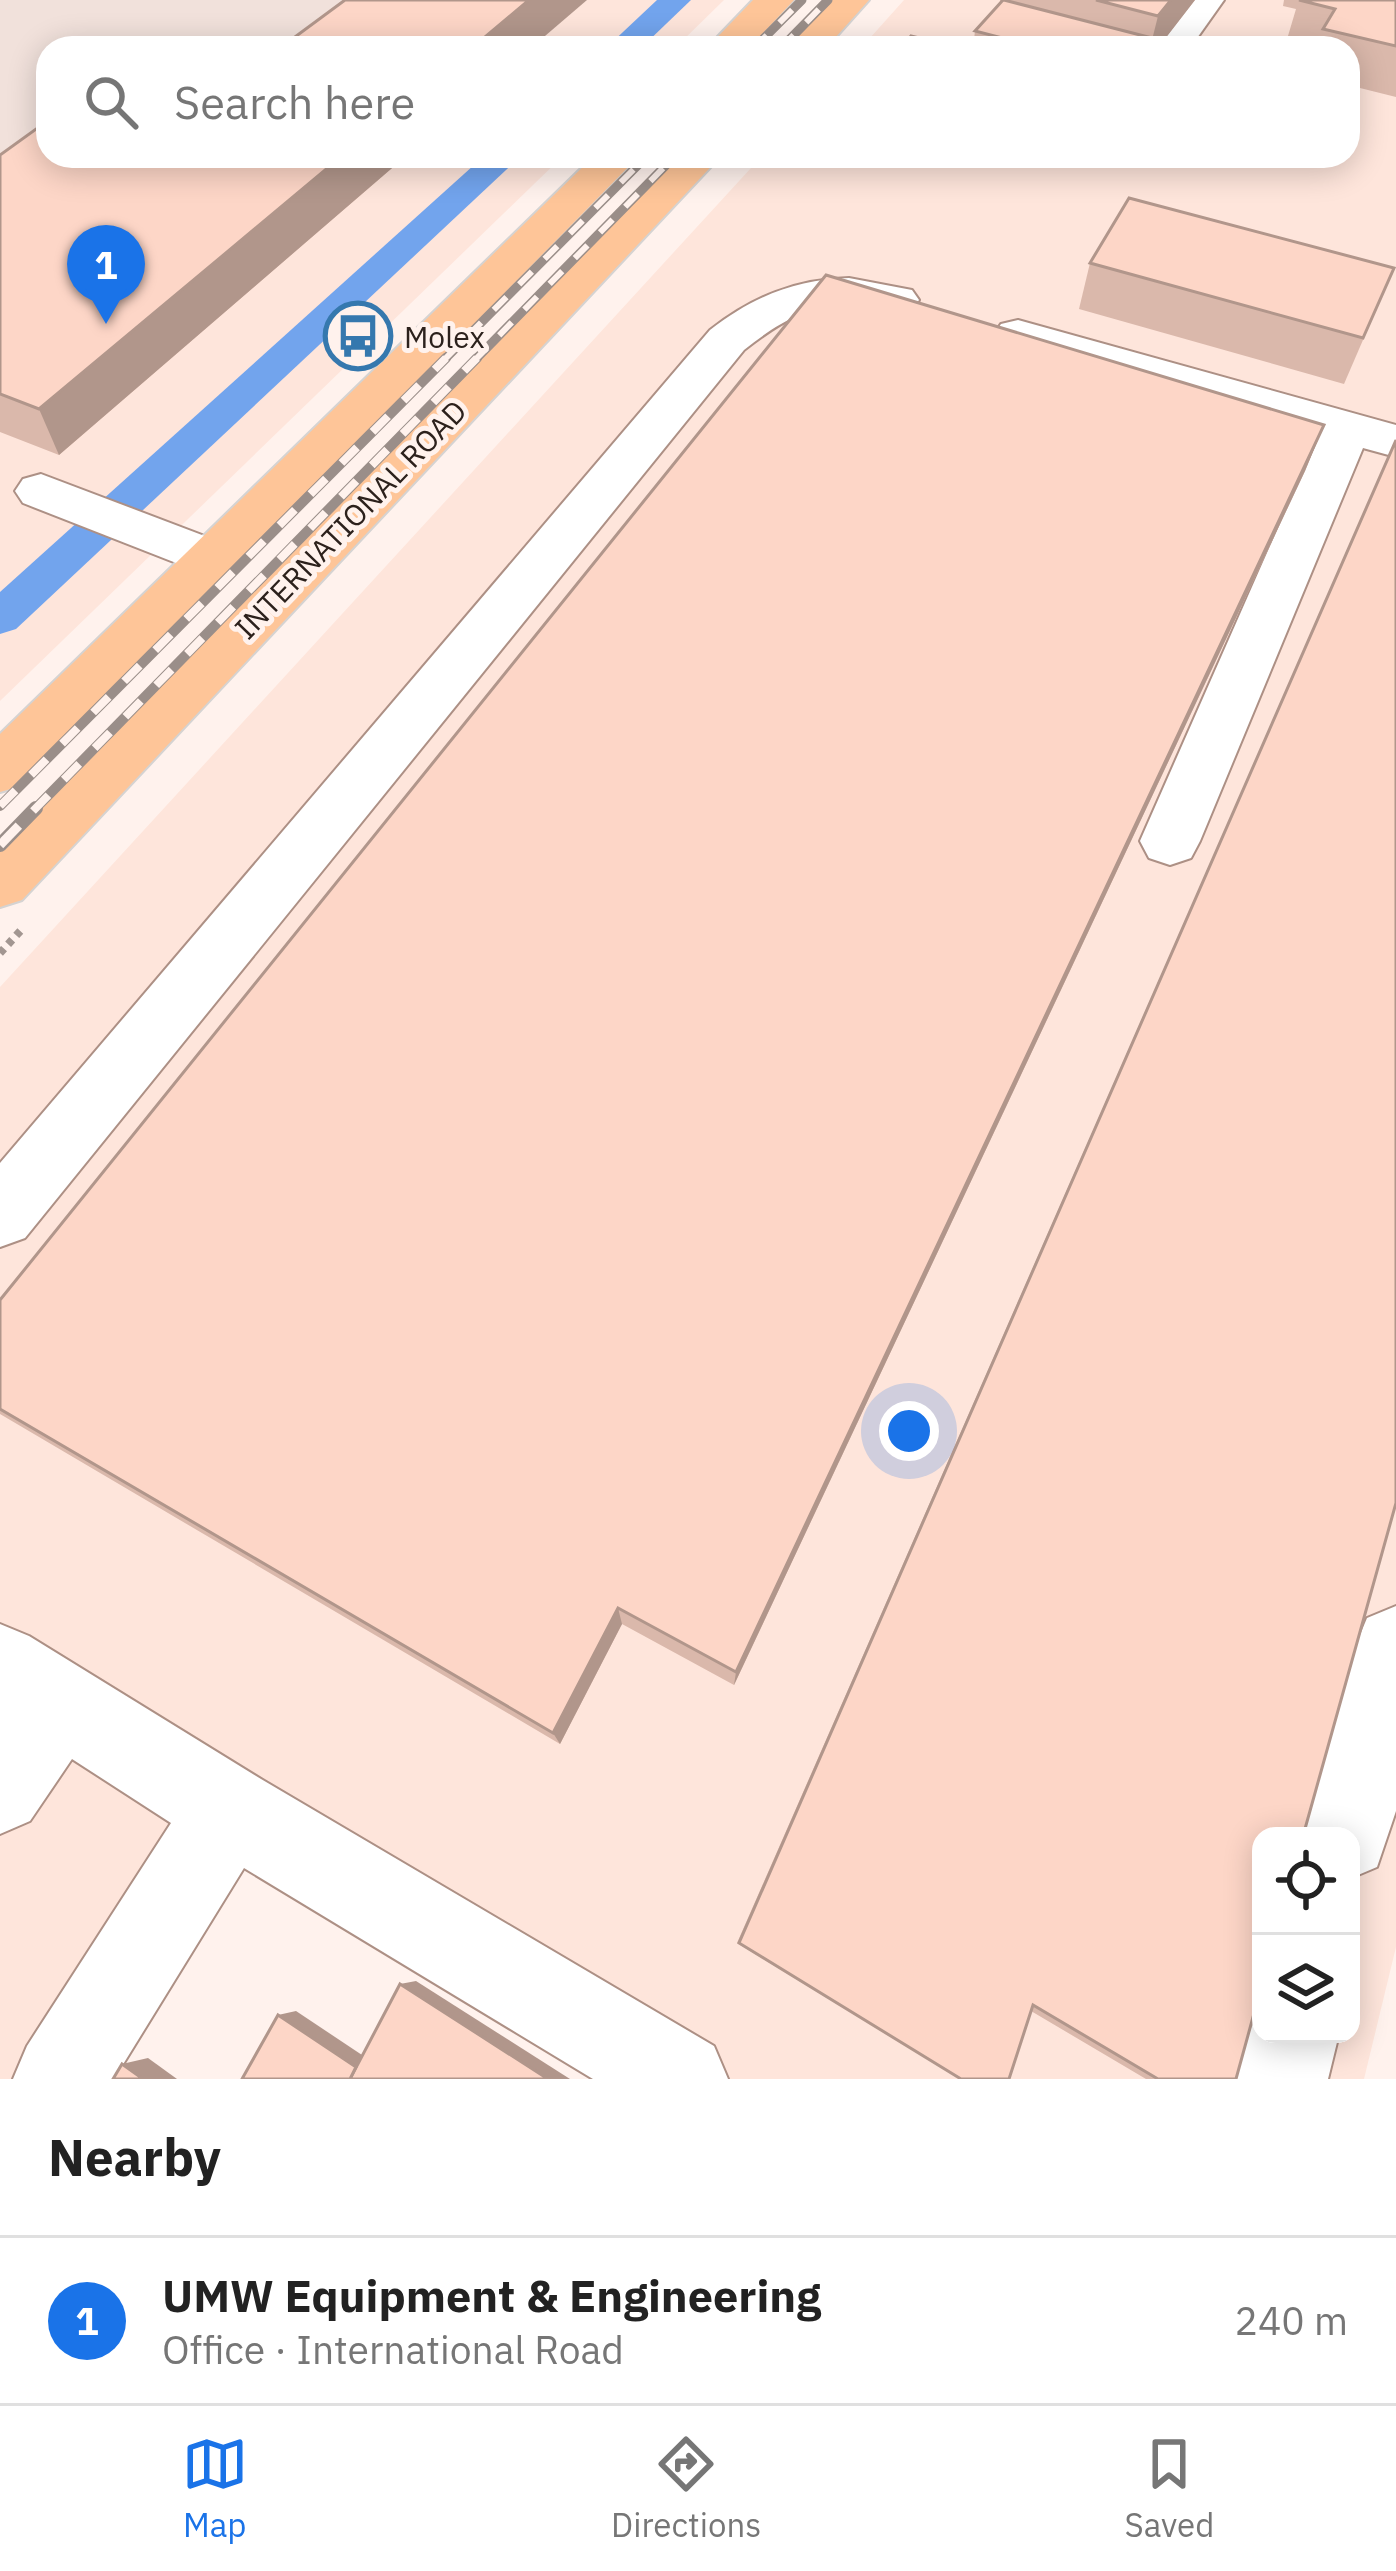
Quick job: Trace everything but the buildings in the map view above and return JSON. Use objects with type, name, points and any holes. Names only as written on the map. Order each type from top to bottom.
[{"type":"main road","points":[[739,36],[776,0]]},
{"type":"main road","points":[[816,36],[850,0]]},
{"type":"main road","name":"INTERNATIONAL ROAD","points":[[0,770],[189,549],[605,168]]},
{"type":"main road","name":"INTERNATIONAL ROAD","points":[[0,882],[688,168]]},
{"type":"lane","points":[[1179,36],[1205,0]]},
{"type":"lane","points":[[0,1215],[728,340],[781,302],[827,290],[864,292],[1371,434],[1170,841]]},
{"type":"lane","points":[[42,491],[189,549]]},
{"type":"lane","points":[[1348,1827],[1396,1647]]},
{"type":"lane","points":[[0,1791],[31,1684],[230,1810],[681,2079]]},
{"type":"lane","points":[[59,2079],[230,1810]]},
{"type":"lane","points":[[1281,2079],[1291,2043]]},
{"type":"shaded area","points":[[0,0],[349,0],[300,36],[36,36],[36,158],[0,168]]},
{"type":"shaded area","points":[[349,0],[724,0],[687,36],[300,36]]},
{"type":"shaded area","points":[[904,0],[1396,0],[1396,1947],[1364,2079],[621,2079],[237,1829],[85,2079],[0,2079],[0,987],[751,168],[1360,168],[1360,36],[872,36]]},
{"type":"shaded area","points":[[36,159],[36,168],[551,168],[0,701],[0,168]]},
{"type":"waterway","points":[[635,36],[675,0]]},
{"type":"waterway","points":[[0,618],[491,168]]},
{"type":"railway","points":[[766,36],[802,0]]},
{"type":"railway","points":[[793,36],[828,0]]},
{"type":"railway","points":[[443,361],[635,168]]},
{"type":"railway","points":[[474,361],[663,168]]},
{"type":"railway","points":[[0,806],[446,358]]},
{"type":"railway","points":[[33,811],[477,358]]},
{"type":"railway","points":[[0,845],[36,808]]},
{"type":"place","name":"UMW Equipment & Engineering","points":[[106,324]]},
{"type":"place","name":"Molex","points":[[358,336]]}]
